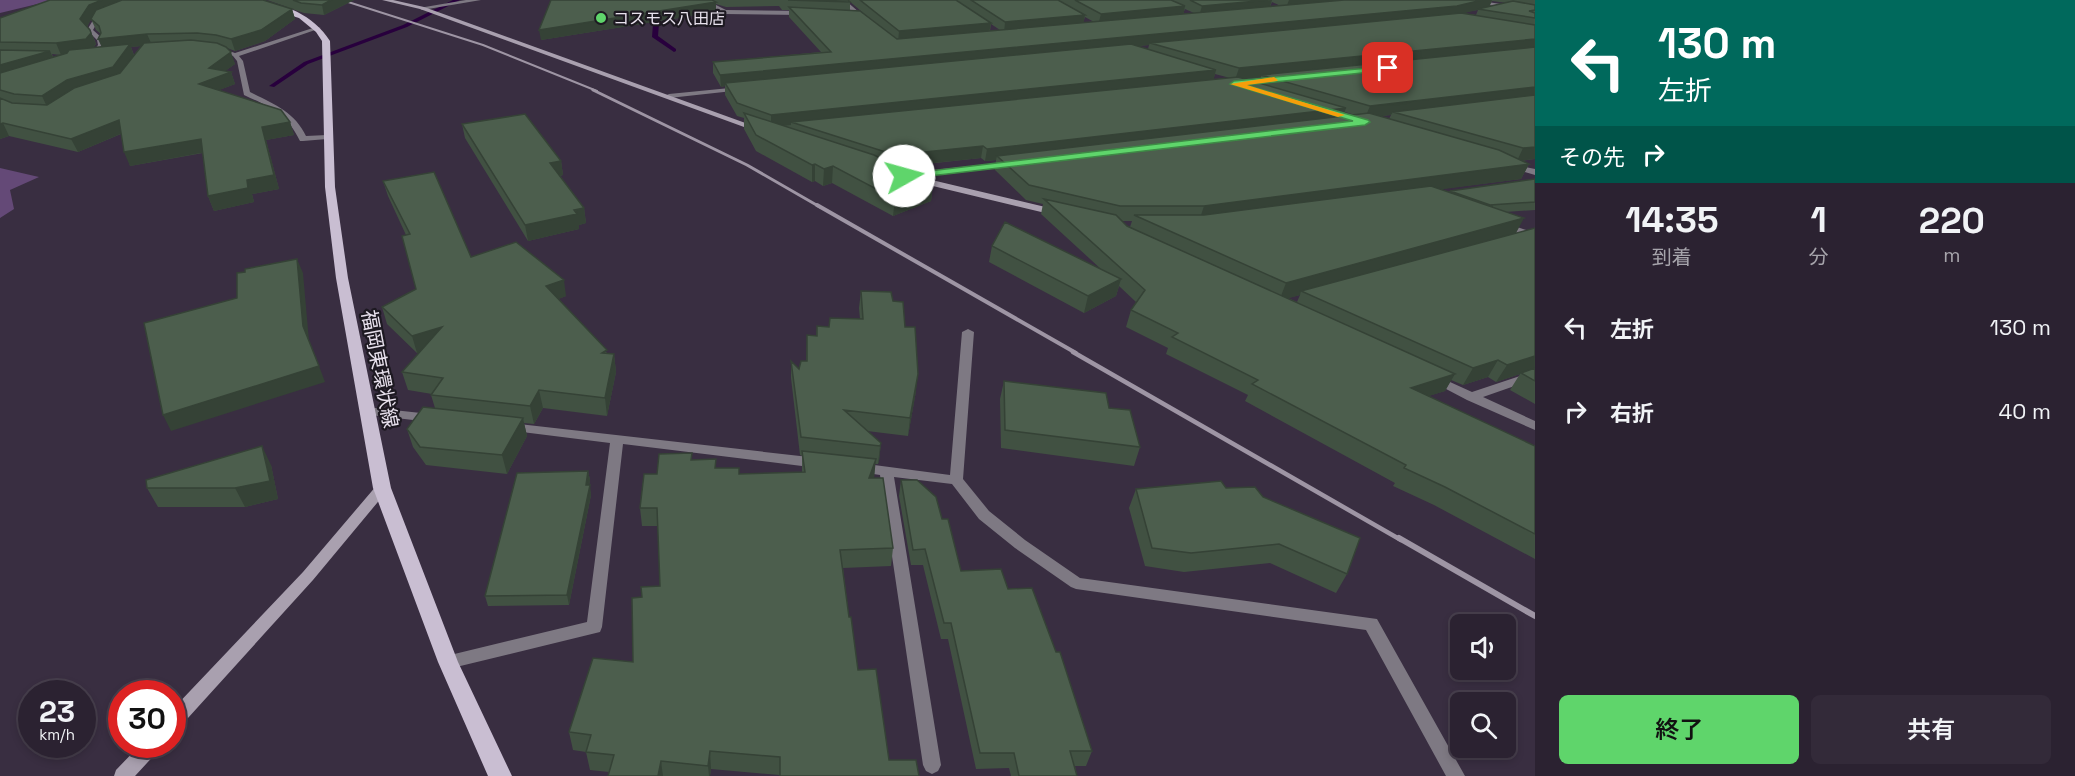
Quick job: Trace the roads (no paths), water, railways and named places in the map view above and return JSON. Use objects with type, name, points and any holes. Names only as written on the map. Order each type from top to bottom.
[{"type":"main road","points":[[244,0],[289,10],[305,17],[318,28]]},
{"type":"main road","name":"福岡東環状線","points":[[318,28],[326,41],[330,187],[342,278],[382,488],[448,662],[500,776]]},
{"type":"street","points":[[385,0],[422,8],[768,132]]},
{"type":"street","points":[[422,8],[441,0]]},
{"type":"street","points":[[422,8],[478,0]]},
{"type":"street","points":[[702,0],[725,12],[810,13]]},
{"type":"street","points":[[842,0],[870,24]]},
{"type":"street","points":[[1464,0],[1535,11]]},
{"type":"street","points":[[1486,12],[1508,7]]},
{"type":"street","points":[[106,54],[79,57],[95,53],[101,45],[100,39],[90,30],[97,18],[111,10]]},
{"type":"street","points":[[851,16],[861,17]]},
{"type":"street","points":[[204,49],[235,55],[318,28]]},
{"type":"street","points":[[235,55],[240,61],[247,93],[291,116],[300,129],[303,139],[327,137]]},
{"type":"street","points":[[669,96],[743,88]]},
{"type":"street","points":[[1498,161],[1535,172]]},
{"type":"street","points":[[904,176],[1020,163]]},
{"type":"street","points":[[893,173],[1071,216]]},
{"type":"street","points":[[1488,219],[1533,236]]},
{"type":"street","points":[[1510,242],[1533,236]]},
{"type":"street","points":[[968,332],[956,480],[984,515],[1020,544],[1076,583],[1371,624],[1456,776]]},
{"type":"street","points":[[1471,397],[1535,375]]},
{"type":"street","points":[[1428,377],[1535,426]]},
{"type":"street","points":[[366,411],[446,420]]},
{"type":"street","points":[[491,425],[956,480]]},
{"type":"street","points":[[448,662],[594,627],[617,439]]},
{"type":"street","points":[[886,472],[932,765]]},
{"type":"street","points":[[186,708],[308,576],[382,488]]},
{"type":"street","points":[[123,776],[140,758]]},
{"type":"waterway","points":[[272,86],[306,63],[405,26],[457,0]]},
{"type":"waterway","points":[[669,0],[657,11],[655,37],[674,50]]},
{"type":"railway","points":[[342,0],[483,45],[597,91]]},
{"type":"railway","points":[[593,90],[747,165],[820,207]]},
{"type":"railway","points":[[817,205],[1076,353]]},
{"type":"railway","points":[[1073,352],[1401,540]]},
{"type":"railway","points":[[1399,538],[1535,616]]},
{"type":"place","name":"コスモス八田店","points":[[601,18]]}]
